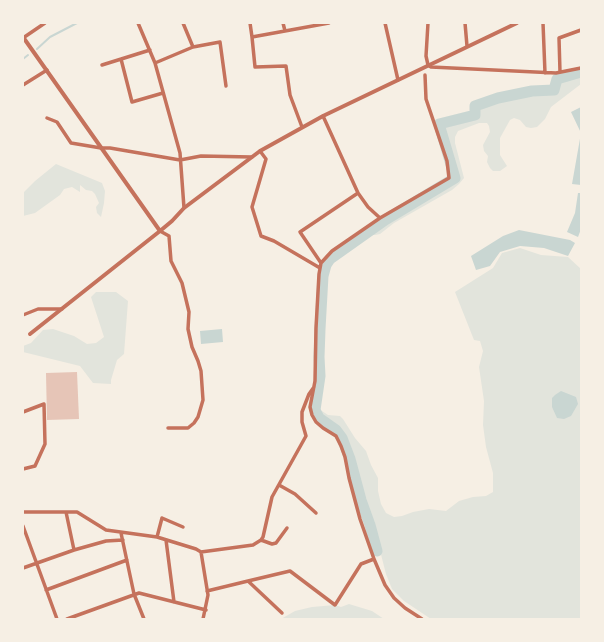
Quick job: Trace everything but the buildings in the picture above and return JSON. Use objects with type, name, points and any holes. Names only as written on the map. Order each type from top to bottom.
[{"type":"street","points":[[45,23],[23,37],[160,231],[169,236],[170,261],[182,283],[189,312],[188,329],[192,347],[201,371],[203,400],[198,417],[188,428],[168,428]]},
{"type":"street","points":[[138,23],[150,50],[180,153],[184,208]]},
{"type":"street","points":[[183,23],[193,48]]},
{"type":"street","points":[[250,23],[255,67],[286,66],[290,94],[302,127]]},
{"type":"street","points":[[284,23],[285,31]]},
{"type":"street","points":[[252,37],[329,23]]},
{"type":"street","points":[[385,23],[398,80]]},
{"type":"street","points":[[428,23],[426,56],[428,65]]},
{"type":"street","points":[[465,23],[466,46]]},
{"type":"street","points":[[30,334],[160,231],[184,208],[260,151],[324,116],[466,46],[517,23]]},
{"type":"street","points":[[543,23],[545,73]]},
{"type":"street","points":[[560,72],[559,38],[581,30]]},
{"type":"street","points":[[154,63],[193,48],[220,42],[226,86]]},
{"type":"street","points":[[102,65],[150,50]]},
{"type":"street","points":[[121,59],[132,102],[163,93]]},
{"type":"street","points":[[428,65],[437,68],[545,73],[581,68]]},
{"type":"street","points":[[23,85],[47,70]]},
{"type":"street","points":[[422,619],[405,608],[394,598],[385,586],[358,512],[345,457],[336,436],[320,426],[312,415],[310,407],[315,386],[316,328],[321,263],[332,251],[380,218],[449,178],[447,161],[426,99],[425,75]]},
{"type":"street","points":[[324,116],[358,193],[368,207],[380,218]]},
{"type":"street","points":[[47,118],[57,122],[71,143],[180,160],[201,156],[252,157]]},
{"type":"street","points":[[260,151],[266,160],[252,207],[261,236],[274,241],[320,268]]},
{"type":"street","points":[[321,263],[300,232],[358,193]]},
{"type":"street","points":[[23,315],[38,309],[62,309]]},
{"type":"street","points":[[23,512],[77,512],[101,528],[121,533],[158,537],[201,552],[258,543],[261,540],[272,497],[306,436],[302,422],[302,412],[309,394],[315,386]]},
{"type":"street","points":[[23,412],[44,404],[45,444],[35,466],[23,469]]},
{"type":"street","points":[[279,485],[295,494],[316,513]]},
{"type":"street","points":[[66,512],[74,550]]},
{"type":"street","points":[[158,537],[162,518],[184,527]]},
{"type":"street","points":[[23,526],[55,619]]},
{"type":"street","points":[[261,540],[272,544],[276,543],[288,528]]},
{"type":"street","points":[[121,533],[134,594],[144,619]]},
{"type":"street","points":[[23,568],[74,550],[106,541],[123,540]]},
{"type":"street","points":[[166,540],[174,602]]},
{"type":"street","points":[[201,552],[208,591],[206,610],[203,619]]},
{"type":"street","points":[[208,591],[290,571],[335,605],[361,564],[374,559]]},
{"type":"street","points":[[46,590],[127,560]]},
{"type":"street","points":[[248,581],[282,613]]},
{"type":"street","points":[[66,619],[139,593],[206,610]]},
{"type":"shaded area","points":[[581,74],[581,84],[551,107],[545,119],[537,127],[526,127],[520,120],[514,118],[510,120],[500,138],[500,155],[507,166],[500,171],[493,171],[490,168],[487,162],[488,156],[484,151],[483,145],[490,132],[487,123],[479,123],[458,131],[455,137],[455,143],[464,178],[452,190],[394,223],[380,234],[372,235],[374,230],[392,217],[456,179],[440,125],[476,116],[476,107],[524,94],[555,91],[558,80]]},
{"type":"shaded area","points":[[581,107],[581,133],[571,112]]},
{"type":"shaded area","points":[[581,133],[581,185],[572,184]]},
{"type":"shaded area","points":[[56,164],[102,183],[105,191],[101,217],[97,213],[96,207],[99,203],[95,194],[92,191],[86,190],[80,185],[80,192],[72,187],[64,189],[60,195],[35,213],[23,216],[23,193]]},
{"type":"shaded area","points":[[578,193],[581,193],[581,229],[578,237],[567,232],[575,213]]},
{"type":"shaded area","points":[[519,230],[570,240],[575,243],[568,256],[544,248],[520,246],[500,252],[490,266],[476,270],[471,256],[503,236]]},
{"type":"shaded area","points":[[520,248],[541,255],[568,257],[581,269],[581,619],[431,619],[404,601],[392,589],[386,574],[376,535],[361,494],[350,452],[339,430],[321,416],[319,412],[322,411],[328,415],[340,416],[366,451],[378,478],[378,491],[381,504],[386,513],[394,517],[429,509],[446,511],[459,501],[473,497],[486,496],[493,492],[493,473],[486,447],[483,425],[484,401],[479,367],[483,351],[480,341],[474,340],[455,292],[493,268],[502,253]]},
{"type":"shaded area","points":[[96,292],[116,292],[128,301],[124,354],[117,360],[111,384],[93,383],[80,366],[23,352],[23,346],[31,343],[43,330],[53,329],[74,336],[87,344],[96,343],[104,337],[91,297]]},
{"type":"shaded area","points":[[222,329],[223,342],[201,344],[200,331]]},
{"type":"shaded area","points":[[561,391],[576,397],[578,404],[571,416],[564,419],[557,418],[552,407],[552,398]]},
{"type":"shaded area","points":[[349,604],[372,611],[384,619],[281,619],[295,611],[312,607],[335,605],[341,607]]},
{"type":"waterway","points":[[37,49],[50,37],[77,23]]},
{"type":"waterway","points":[[23,59],[28,55]]},
{"type":"waterway","points":[[377,551],[350,459],[342,438],[336,430],[319,418],[315,410],[320,376],[320,329],[323,276],[326,265],[330,259],[385,220],[455,178],[439,124],[475,115],[475,106],[498,98],[532,91],[554,90],[557,79],[581,72]]}]
